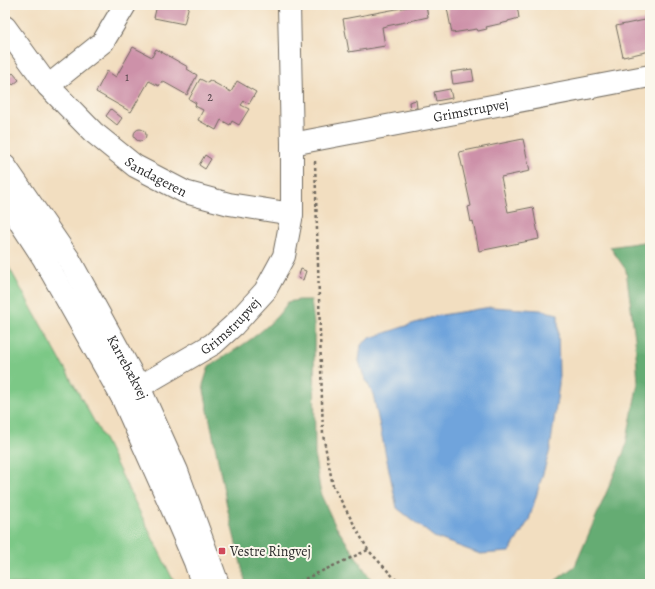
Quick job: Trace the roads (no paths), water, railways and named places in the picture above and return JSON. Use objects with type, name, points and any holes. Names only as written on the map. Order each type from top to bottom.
[{"type":"street","points":[[48,86],[103,42],[125,5]]},
{"type":"street","name":"Grimstrupvej","points":[[130,392],[213,344],[234,325],[265,291],[284,256],[292,214],[289,5]]},
{"type":"street","name":"Sandageren","points":[[5,27],[48,86],[93,132],[135,166],[184,192],[229,204],[292,214]]},
{"type":"street","name":"Grimstrupvej","points":[[292,144],[650,76]]},
{"type":"street","name":"Karrebækvej","points":[[5,166],[69,259],[130,392],[202,584]]},
{"type":"street","name":"Karrebækvej","points":[[5,199],[130,392],[177,471],[218,584]]},
{"type":"water","points":[[491,307],[540,310],[558,314],[559,384],[550,450],[529,520],[509,552],[480,554],[434,537],[397,508],[373,394],[363,374],[359,361],[361,345],[370,338],[436,316]]},
{"type":"place","name":"Vestre Ringvej","points":[[222,551]]}]
